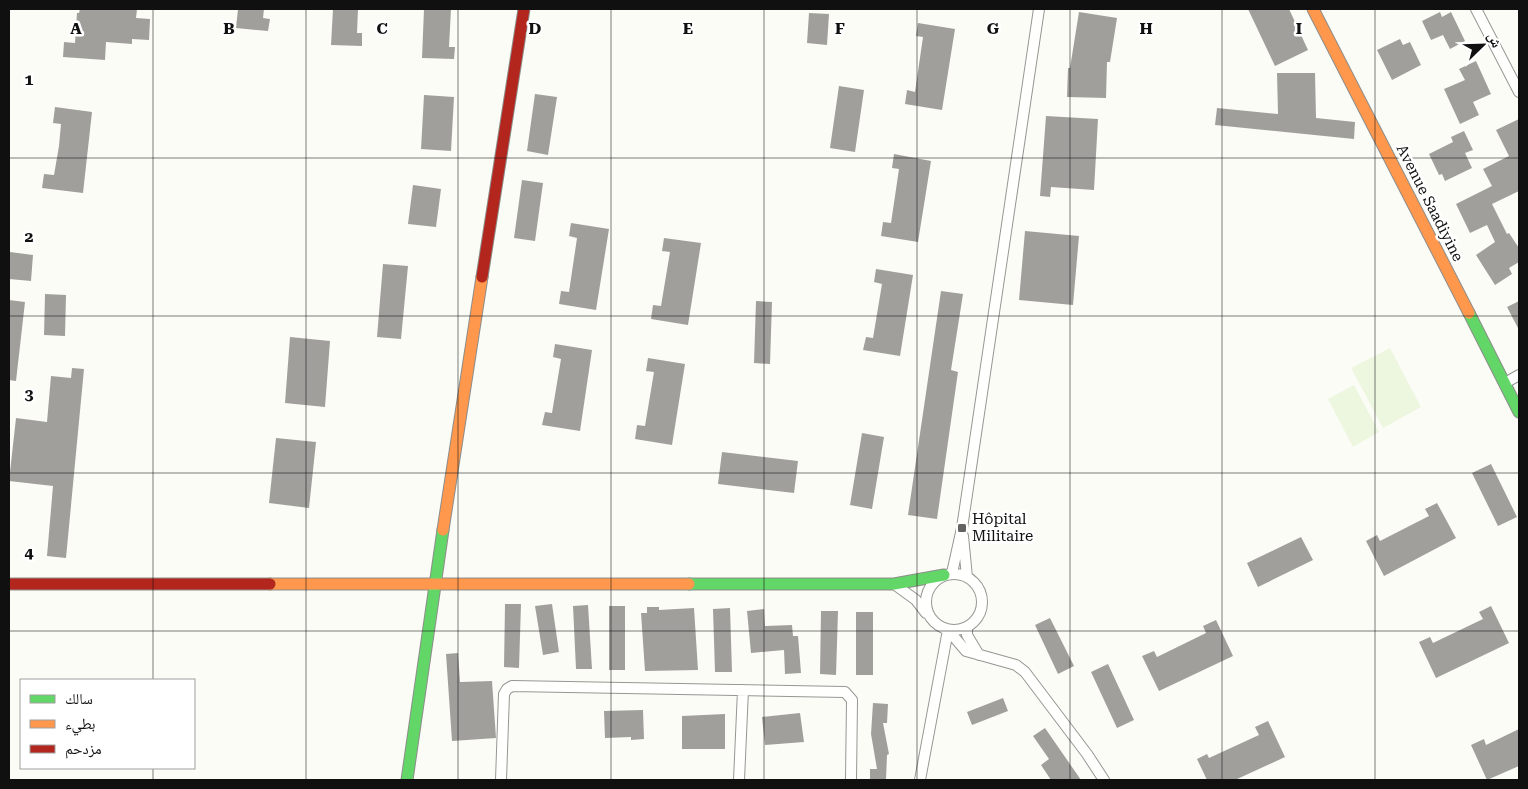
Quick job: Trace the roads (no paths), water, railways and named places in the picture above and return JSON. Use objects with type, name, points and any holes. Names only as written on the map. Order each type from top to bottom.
[{"type":"street","points":[[407,780],[524,9]]},
{"type":"street","points":[[930,618],[926,604],[928,590],[932,584],[948,574],[962,528],[1039,9]]},
{"type":"street","name":"Avenue Saadiyine","points":[[1313,9],[1519,412]]},
{"type":"street","points":[[1476,9],[1519,92]]},
{"type":"street","points":[[1504,383],[1519,375]]},
{"type":"street","points":[[962,528],[967,577]]},
{"type":"street","points":[[9,584],[894,584],[948,574],[967,577],[979,588],[983,602],[978,617],[967,627],[948,630]]},
{"type":"street","points":[[894,584],[916,600],[930,618],[948,630],[966,650],[1016,665],[1025,672],[1087,754],[1104,780]]},
{"type":"street","points":[[967,627],[967,635],[979,655]]},
{"type":"street","points":[[920,780],[948,630]]},
{"type":"street","points":[[501,780],[504,694],[512,686],[833,690],[845,692],[850,695],[852,700],[851,780]]},
{"type":"street","points":[[739,780],[743,690]]},
{"type":"place","name":"Hôpital Militaire","points":[[962,528]]}]
